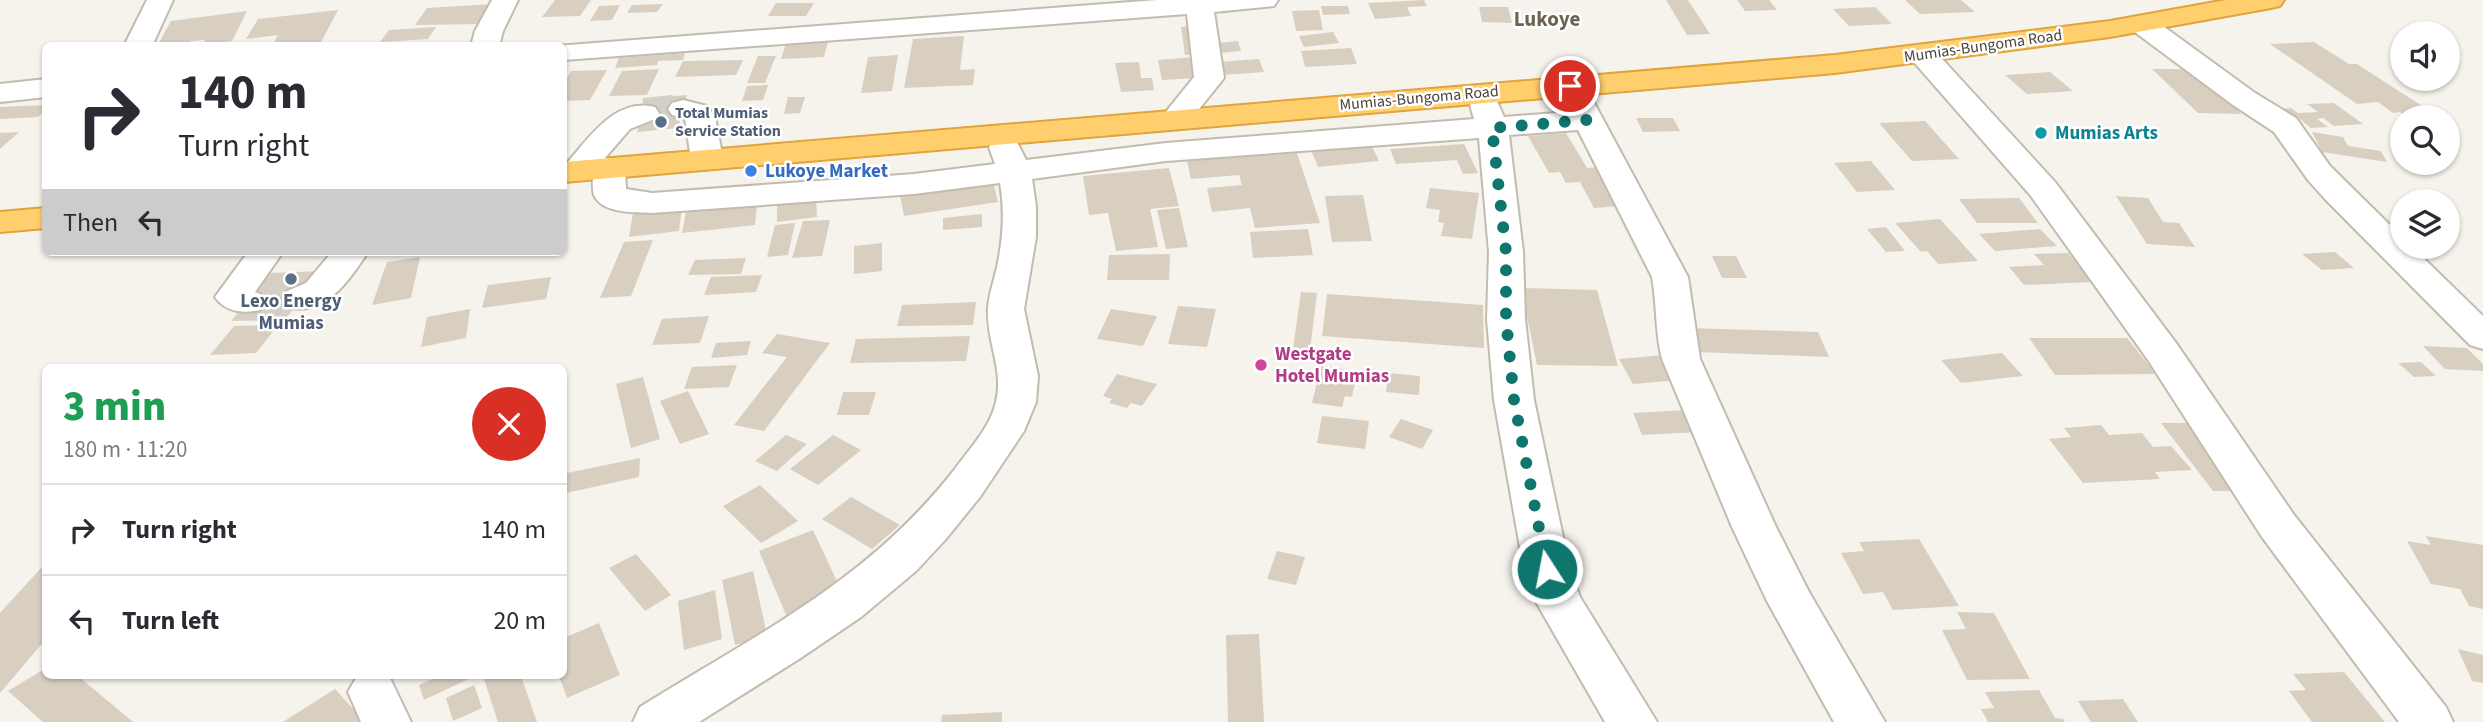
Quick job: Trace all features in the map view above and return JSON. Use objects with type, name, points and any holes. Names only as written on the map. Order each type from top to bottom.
[{"type":"highway","name":"Mumias-Bungoma Road","points":[[1579,103],[2142,24],[2271,0]]},
{"type":"highway","name":"Mumias-Bungoma Road","points":[[570,171],[1359,103],[1487,111]]},
{"type":"highway","points":[[0,222],[42,218]]},
{"type":"street","points":[[140,42],[160,0]]},
{"type":"street","points":[[486,42],[505,0]]},
{"type":"street","points":[[567,52],[1215,1],[1265,0]]},
{"type":"street","points":[[1166,152],[1167,118],[1208,83],[1215,1]]},
{"type":"street","points":[[2142,24],[2291,130],[2319,173],[2483,338]]},
{"type":"street","points":[[1923,55],[2043,189],[2162,352],[2278,526],[2428,722]]},
{"type":"street","points":[[0,93],[42,88]]},
{"type":"street","points":[[1359,103],[1370,136]]},
{"type":"street","points":[[609,167],[610,194],[625,202],[652,203],[832,192],[1166,152],[1370,136],[1487,111],[1579,103],[1670,277],[1675,303],[1677,345],[1681,359],[1754,527],[1790,601],[1860,722]]},
{"type":"street","points":[[683,109],[696,112],[701,117],[707,159]]},
{"type":"street","points":[[1487,111],[1506,252],[1506,319],[1514,400],[1547,569],[1559,602],[1632,722]]},
{"type":"street","points":[[1250,112],[1255,145]]},
{"type":"street","points":[[570,171],[619,123],[643,113]]},
{"type":"street","points":[[1045,129],[1054,165]]},
{"type":"street","points":[[657,722],[798,634],[898,561],[940,518],[1005,429],[1016,405],[1020,385],[1006,310],[1020,221],[1019,189],[998,133]]},
{"type":"street","points":[[829,148],[832,192]]},
{"type":"street","points":[[247,302],[233,297],[263,256]]},
{"type":"street","points":[[300,299],[319,291],[348,256]]},
{"type":"building","points":[[555,0],[591,0],[580,16],[542,17]]},
{"type":"building","points":[[1424,0],[1427,6],[1407,7],[1411,16],[1375,19],[1368,3]]},
{"type":"building","points":[[1666,0],[1688,0],[1710,34],[1687,35]]},
{"type":"building","points":[[1737,0],[1769,0],[1777,10],[1745,11]]},
{"type":"building","points":[[1905,0],[1961,0],[1975,12],[1920,14]]},
{"type":"building","points":[[776,3],[814,3],[806,16],[768,16]]},
{"type":"building","points":[[494,4],[481,24],[415,25],[427,8]]},
{"type":"building","points":[[663,4],[657,12],[627,13],[632,5]]},
{"type":"building","points":[[620,5],[612,20],[590,21],[599,6]]},
{"type":"building","points":[[1321,6],[1348,6],[1350,14],[1323,15]]},
{"type":"building","points":[[1479,7],[1508,7],[1512,23],[1482,22]]},
{"type":"building","points":[[1875,7],[1892,24],[1849,26],[1833,9]]},
{"type":"building","points":[[338,10],[321,42],[274,42],[278,35],[246,39],[258,19]]},
{"type":"building","points":[[1319,10],[1323,30],[1296,31],[1292,11]]},
{"type":"building","points":[[247,11],[232,41],[224,42],[159,42],[171,21]]},
{"type":"building","points":[[1197,26],[1201,54],[1185,55],[1181,27]]},
{"type":"building","points":[[436,27],[428,39],[380,42],[389,30]]},
{"type":"building","points":[[1333,32],[1339,43],[1304,47],[1299,36]]},
{"type":"building","points":[[964,36],[960,70],[975,69],[973,85],[904,88],[913,39]]},
{"type":"building","points":[[828,41],[824,57],[781,59],[786,43]]},
{"type":"building","points":[[1238,41],[1241,51],[1220,53],[1217,43]]},
{"type":"building","points":[[2314,42],[2349,64],[2357,64],[2390,85],[2390,91],[2399,91],[2420,105],[2390,105],[2390,111],[2378,102],[2357,104],[2270,44]]},
{"type":"building","points":[[1351,48],[1357,64],[1305,67],[1301,51]]},
{"type":"building","points":[[685,53],[683,60],[615,68],[619,58]]},
{"type":"building","points":[[898,55],[892,91],[861,93],[868,57]]},
{"type":"building","points":[[758,56],[776,56],[765,83],[747,83]]},
{"type":"building","points":[[1195,57],[1199,78],[1162,80],[1158,60]]},
{"type":"building","points":[[1259,59],[1264,72],[1223,75],[1219,62]]},
{"type":"building","points":[[743,60],[736,75],[675,77],[683,61]]},
{"type":"building","points":[[1139,62],[1141,78],[1152,78],[1154,90],[1121,92],[1115,63]]},
{"type":"building","points":[[659,69],[647,95],[609,96],[622,71]]},
{"type":"building","points":[[2152,69],[2194,69],[2241,114],[2198,113]]},
{"type":"building","points":[[607,70],[590,100],[567,101],[567,78],[571,71]]},
{"type":"building","points":[[2050,72],[2073,91],[2027,94],[2005,75]]},
{"type":"building","points":[[768,85],[763,100],[742,101],[747,86]]},
{"type":"building","points":[[687,95],[678,128],[637,132],[648,98]]},
{"type":"building","points":[[788,97],[805,97],[800,113],[784,114]]},
{"type":"building","points":[[2334,103],[2363,124],[2334,126],[2323,118],[2317,119],[2328,127],[2311,128],[2296,116],[2289,117],[2279,109],[2291,108],[2298,113],[2318,112],[2307,104]]},
{"type":"building","points":[[42,105],[42,113],[38,117],[0,119],[0,107]]},
{"type":"building","points":[[763,108],[760,117],[736,119],[739,109]]},
{"type":"building","points":[[1636,118],[1673,118],[1680,131],[1643,132]]},
{"type":"building","points":[[1925,121],[1959,159],[1912,161],[1879,123]]},
{"type":"building","points":[[19,132],[0,149],[0,133]]},
{"type":"building","points":[[2312,132],[2343,137],[2348,146],[2381,151],[2387,162],[2322,152]]},
{"type":"building","points":[[1566,133],[1587,168],[1604,167],[1619,206],[1594,208],[1580,182],[1566,183],[1560,172],[1549,173],[1528,136]]},
{"type":"building","points":[[1371,144],[1379,161],[1318,167],[1311,150]]},
{"type":"building","points":[[1464,144],[1478,173],[1463,174],[1457,160],[1396,164],[1390,149]]},
{"type":"building","points":[[1297,153],[1320,223],[1255,228],[1250,208],[1212,212],[1207,188],[1242,185],[1239,175],[1191,179],[1187,161]]},
{"type":"building","points":[[1871,161],[1895,190],[1857,192],[1834,163]]},
{"type":"building","points":[[1169,168],[1179,206],[1150,209],[1158,247],[1116,251],[1108,213],[1089,215],[1083,176]]},
{"type":"building","points":[[992,177],[998,202],[904,216],[899,190]]},
{"type":"building","points":[[1430,188],[1479,193],[1472,239],[1441,236],[1444,223],[1438,222],[1440,210],[1426,208]]},
{"type":"building","points":[[1363,195],[1372,241],[1332,242],[1325,196]]},
{"type":"building","points":[[2116,196],[2148,198],[2163,222],[2179,223],[2195,247],[2147,244]]},
{"type":"building","points":[[2019,198],[2038,223],[1977,223],[1959,199]]},
{"type":"building","points":[[816,199],[817,217],[777,222],[777,204]]},
{"type":"building","points":[[757,204],[755,225],[682,233],[686,212]]},
{"type":"building","points":[[682,207],[679,231],[629,237],[633,213]]},
{"type":"building","points":[[1179,208],[1188,247],[1166,249],[1157,210]]},
{"type":"building","points":[[982,214],[982,227],[943,230],[943,218]]},
{"type":"building","points":[[1940,219],[1978,261],[1938,264],[1927,251],[1921,252],[1895,223]]},
{"type":"building","points":[[830,220],[822,256],[792,258],[803,221]]},
{"type":"building","points":[[795,223],[788,255],[767,257],[775,225]]},
{"type":"building","points":[[1886,227],[1905,251],[1886,252],[1867,229]]},
{"type":"building","points":[[1308,229],[1313,255],[1253,258],[1250,232]]},
{"type":"building","points":[[2040,229],[2057,246],[1995,251],[1979,234]]},
{"type":"building","points":[[653,240],[631,296],[600,298],[624,242]]},
{"type":"building","points":[[882,243],[882,271],[854,274],[854,246]]},
{"type":"building","points":[[2335,252],[2354,268],[2322,270],[2302,254]]},
{"type":"building","points":[[2068,253],[2094,282],[2024,285],[2009,267],[2044,265],[2034,254]]},
{"type":"building","points":[[1170,254],[1169,280],[1107,280],[1109,255]]},
{"type":"building","points":[[1712,256],[1736,256],[1747,278],[1722,278]]},
{"type":"building","points":[[420,257],[411,298],[372,305],[387,262]]},
{"type":"building","points":[[746,258],[741,274],[688,275],[695,260]]},
{"type":"building","points":[[322,271],[285,320],[231,321],[271,273]]},
{"type":"building","points":[[762,275],[756,292],[704,295],[711,277]]},
{"type":"building","points":[[551,277],[546,299],[482,308],[488,285]]},
{"type":"building","points":[[1521,288],[1597,290],[1618,366],[1537,365]]},
{"type":"building","points":[[1301,292],[1317,293],[1310,350],[1293,349]]},
{"type":"building","points":[[1327,294],[1483,305],[1484,348],[1322,336]]},
{"type":"building","points":[[976,302],[973,325],[897,326],[902,305]]},
{"type":"building","points":[[1178,306],[1216,309],[1207,347],[1168,344]]},
{"type":"building","points":[[470,309],[466,338],[421,347],[427,317]]},
{"type":"building","points":[[1111,309],[1157,316],[1143,346],[1097,339]]},
{"type":"building","points":[[709,316],[700,343],[652,345],[662,319]]},
{"type":"building","points":[[278,325],[256,353],[210,355],[234,326]]},
{"type":"building","points":[[1688,328],[1818,332],[1829,357],[1696,352]]},
{"type":"building","points":[[777,334],[830,343],[764,431],[734,425],[787,357],[762,353]]},
{"type":"building","points":[[970,336],[966,361],[850,363],[856,339]]},
{"type":"building","points":[[2029,338],[2127,338],[2156,374],[2055,375]]},
{"type":"building","points":[[751,341],[747,355],[711,358],[716,343]]},
{"type":"building","points":[[2423,346],[2467,348],[2483,364],[2483,371],[2445,369]]},
{"type":"building","points":[[2002,353],[2023,376],[1961,383],[1941,360]]},
{"type":"building","points":[[1665,355],[1680,380],[1633,384],[1619,359]]},
{"type":"building","points":[[2421,362],[2436,376],[2414,377],[2398,363]]},
{"type":"building","points":[[737,365],[729,387],[684,389],[692,367]]},
{"type":"building","points":[[1321,366],[1352,370],[1350,378],[1356,378],[1352,397],[1345,396],[1342,407],[1312,403]]},
{"type":"building","points":[[1388,373],[1420,376],[1419,395],[1386,392]]},
{"type":"building","points":[[1117,374],[1157,384],[1142,406],[1131,403],[1127,408],[1109,403],[1112,399],[1103,396]]},
{"type":"building","points":[[643,377],[660,439],[631,448],[616,384]]},
{"type":"building","points":[[688,391],[709,434],[680,444],[660,401]]},
{"type":"building","points":[[843,392],[876,392],[869,415],[837,415]]},
{"type":"building","points":[[1689,410],[1700,432],[1642,435],[1633,413]]},
{"type":"building","points":[[1322,416],[1369,421],[1365,449],[1317,443]]},
{"type":"building","points":[[1401,419],[1433,430],[1422,449],[1389,437]]},
{"type":"building","points":[[2161,423],[2192,423],[2245,491],[2213,491]]},
{"type":"building","points":[[2101,425],[2109,435],[2142,433],[2153,447],[2171,446],[2192,470],[2155,472],[2160,479],[2083,483],[2049,439],[2071,437],[2064,428]]},
{"type":"building","points":[[786,435],[807,444],[777,471],[755,461]]},
{"type":"building","points":[[833,435],[861,450],[818,485],[790,469]]},
{"type":"building","points":[[640,458],[639,477],[567,493],[567,473]]},
{"type":"building","points":[[760,485],[798,521],[761,543],[723,506]]},
{"type":"building","points":[[851,497],[900,525],[872,549],[822,519]]},
{"type":"building","points":[[813,530],[842,592],[786,615],[759,551]]},
{"type":"building","points":[[2426,536],[2483,545],[2483,609],[2469,606],[2460,589],[2431,584],[2407,541],[2431,545]]},
{"type":"building","points":[[1919,539],[1959,606],[1893,610],[1883,592],[1863,594],[1841,553],[1864,551],[1859,542]]},
{"type":"building","points":[[1277,551],[1305,557],[1296,585],[1267,579]]},
{"type":"building","points":[[636,554],[671,595],[645,611],[609,568]]},
{"type":"building","points":[[42,567],[42,644],[0,693],[0,613]]},
{"type":"building","points":[[753,571],[767,635],[735,645],[722,580]]},
{"type":"building","points":[[715,590],[722,639],[684,650],[678,601]]},
{"type":"building","points":[[1957,612],[1994,613],[2030,679],[1967,680],[1942,630],[1966,629]]},
{"type":"building","points":[[599,623],[620,675],[567,698],[560,679],[567,679],[567,637]]},
{"type":"building","points":[[1259,634],[1264,722],[1228,722],[1226,635]]},
{"type":"building","points":[[2458,649],[2483,655],[2483,683],[2472,681]]},
{"type":"building","points":[[42,670],[42,679],[82,679],[133,722],[43,722],[8,691]]},
{"type":"building","points":[[2344,672],[2385,722],[2312,722],[2289,691],[2306,690],[2293,674]]},
{"type":"building","points":[[432,679],[469,679],[424,700],[419,685]]},
{"type":"building","points":[[484,679],[522,679],[537,722],[498,722]]},
{"type":"building","points":[[474,685],[482,708],[453,721],[446,698]]},
{"type":"building","points":[[335,689],[365,722],[283,722]]},
{"type":"building","points":[[2039,690],[2055,718],[2065,722],[1988,722],[1981,709],[1994,708],[1985,692]]},
{"type":"building","points":[[2123,699],[2138,722],[2091,722],[2078,701]]},
{"type":"building","points":[[1002,712],[1002,722],[941,722],[942,715]]},
{"type":"tunnel","points":[[644,113],[683,109]]},
{"type":"tunnel","points":[[247,302],[300,299]]},
{"type":"place","name":"Total Mumias Service Station","points":[[661,122]]},
{"type":"place","name":"Mumias Arts","points":[[2041,133]]},
{"type":"place","name":"Lukoye Market","points":[[751,171]]},
{"type":"place","name":"Lexo Energy Mumias","points":[[291,279]]},
{"type":"place","name":"Westgate Hotel Mumias","points":[[1261,365]]},
{"type":"district","name":"Lukoye","points":[[1547,19]]},
{"type":"route","points":[[1547,569],[1514,400],[1506,319],[1506,252],[1492,128],[1587,120],[1570,86]]}]
